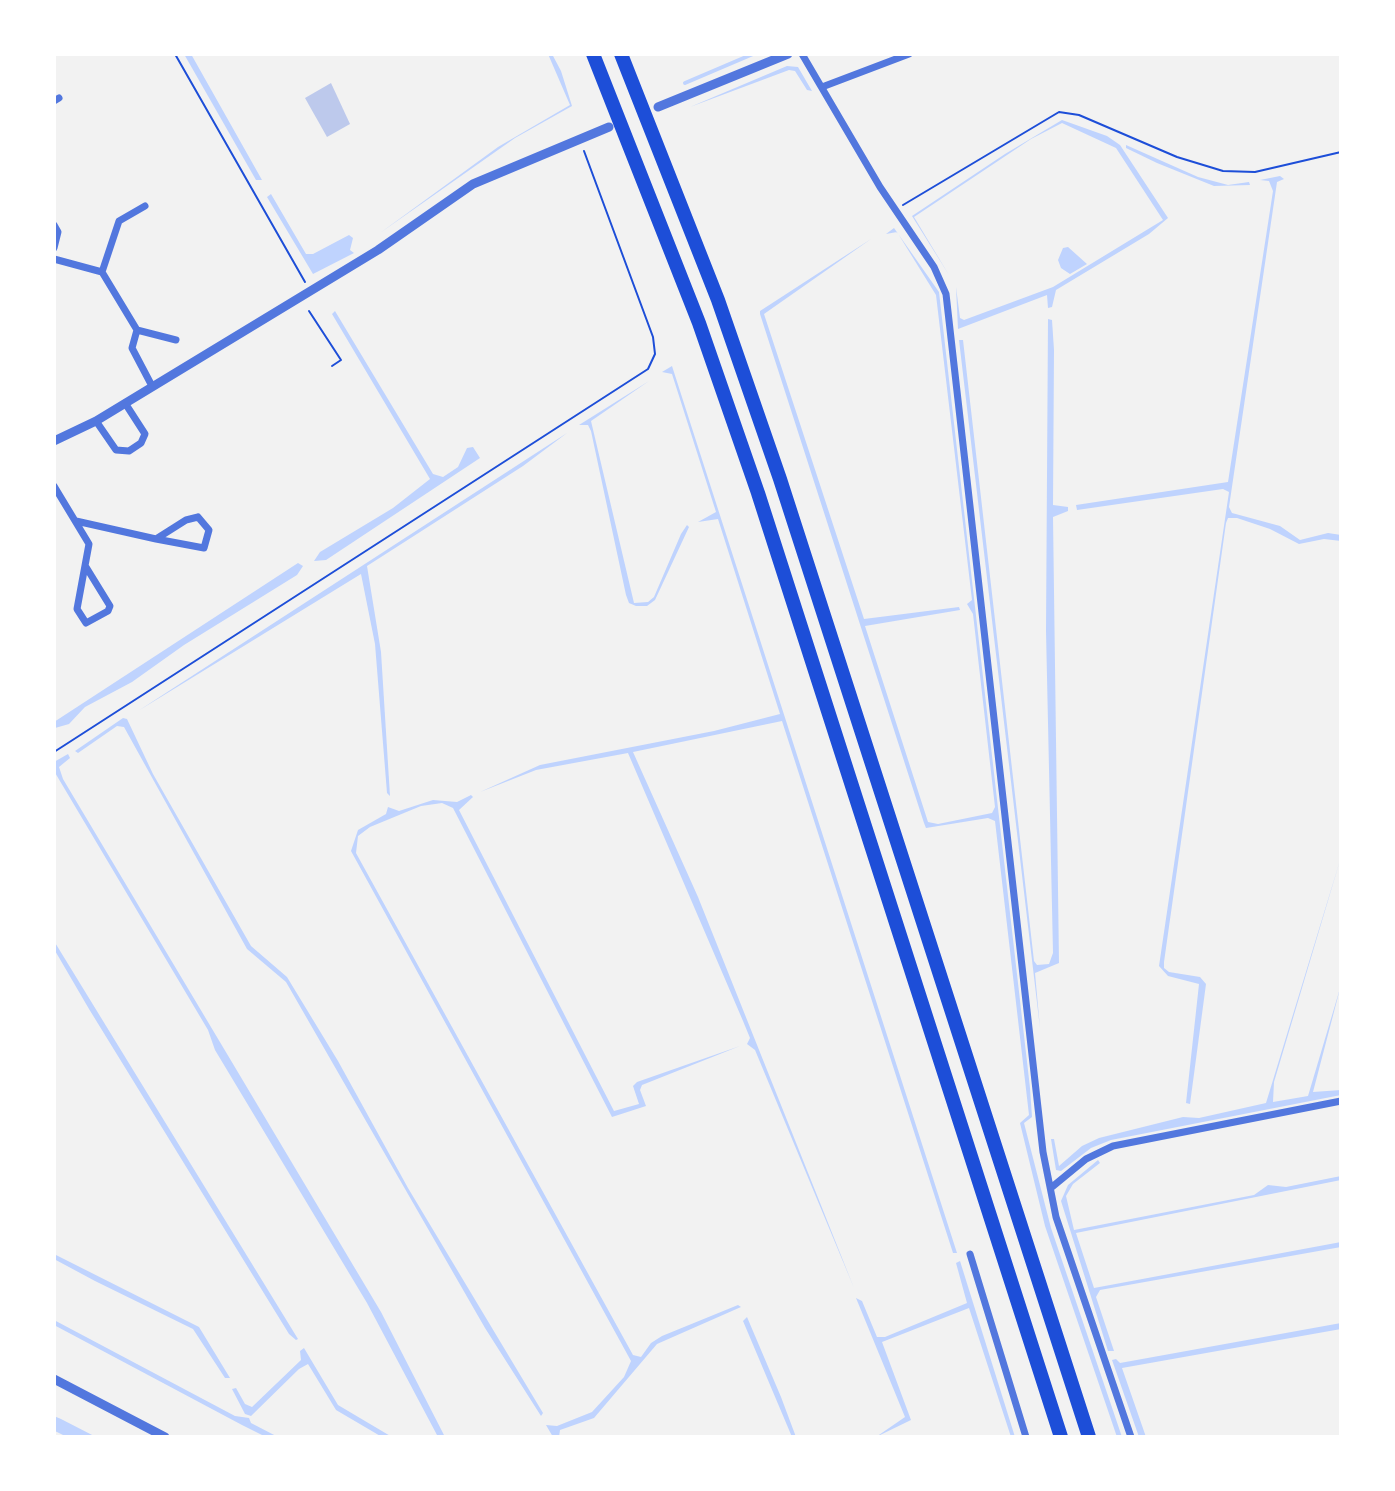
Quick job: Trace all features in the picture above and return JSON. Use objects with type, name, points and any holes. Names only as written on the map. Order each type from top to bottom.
[{"type":"highway","points":[[593,54],[699,323],[758,493],[1061,1437]]},
{"type":"highway","points":[[621,54],[718,300],[780,479],[1089,1437]]},
{"type":"street","points":[[658,107],[788,54]]},
{"type":"street","points":[[802,54],[895,210],[940,276],[948,306],[1043,1152],[1056,1217],[1131,1437]]},
{"type":"street","points":[[822,87],[909,54]]},
{"type":"street","points":[[54,441],[96,421],[378,250],[473,184],[609,127]]},
{"type":"street","points":[[102,272],[119,221],[145,206]]},
{"type":"street","points":[[54,225],[58,232],[54,248]]},
{"type":"street","points":[[54,259],[102,272],[137,330],[176,340]]},
{"type":"street","points":[[137,330],[132,348],[152,386]]},
{"type":"street","points":[[96,421],[116,450],[123,452],[141,443],[145,434],[125,403]]},
{"type":"street","points":[[54,486],[57,497],[89,544],[77,609],[78,615],[86,623],[108,611],[110,606],[86,567]]},
{"type":"street","points":[[76,521],[156,539],[204,548],[209,530],[205,523],[193,517],[156,539]]},
{"type":"street","points":[[1052,1187],[1086,1159],[1113,1146],[1341,1101]]},
{"type":"street","points":[[970,1254],[1026,1437]]},
{"type":"street","points":[[54,1379],[165,1437]]},
{"type":"path","points":[[175,54],[309,290]]},
{"type":"path","points":[[895,210],[1059,112],[1079,115],[1177,157],[1223,171],[1255,172],[1341,152]]},
{"type":"path","points":[[54,752],[648,369],[655,354],[653,337],[580,140]]},
{"type":"path","points":[[309,311],[341,360],[332,366]]},
{"type":"water","points":[[184,54],[191,54],[262,180],[256,180]]},
{"type":"water","points":[[548,54],[552,54],[561,71],[572,106],[515,138],[380,233],[498,147],[570,105]]},
{"type":"water","points":[[787,66],[798,67],[812,91],[807,90],[795,71],[789,70],[690,107]]},
{"type":"water","points":[[1062,120],[1107,136],[1120,145],[1168,218],[1149,234],[1056,290],[1052,307],[1048,308],[1047,295],[958,329],[956,287],[960,318],[964,320],[1053,287],[1163,220],[1116,148],[1062,123],[1031,139],[914,217],[949,275],[912,216],[1005,154]]},
{"type":"water","points":[[1126,145],[1198,177],[1228,185],[1249,182],[1250,185],[1214,186],[1157,163],[1126,148]]},
{"type":"water","points":[[1280,176],[1284,179],[1277,182],[1229,507],[1232,513],[1280,526],[1300,540],[1328,533],[1341,535],[1341,541],[1324,539],[1299,544],[1270,529],[1237,518],[1228,518],[1226,523],[1164,962],[1164,968],[1169,972],[1200,977],[1206,984],[1190,1104],[1186,1103],[1199,984],[1168,976],[1159,966],[1229,492],[1223,489],[1077,510],[1076,505],[1228,482],[1273,191],[1269,181],[1260,180]]},
{"type":"water","points":[[271,194],[306,254],[313,254],[349,235],[353,238],[350,250],[354,253],[313,274],[267,197]]},
{"type":"water","points":[[898,234],[939,292],[1030,1088],[1032,1117],[1024,1123],[1051,1228],[1122,1437],[1117,1437],[1045,1226],[1020,1123],[1029,1115],[995,821],[988,818],[926,828],[760,314],[760,311],[871,239],[764,314],[864,619],[959,607],[960,610],[865,626],[928,822],[938,824],[992,813],[995,807],[973,614],[967,604],[972,600],[936,295]]},
{"type":"water","points":[[1068,247],[1087,264],[1070,274],[1061,268],[1058,260],[1063,248]]},
{"type":"water","points":[[335,311],[433,474],[443,477],[458,467],[467,448],[473,447],[480,458],[326,560],[314,561],[320,552],[393,508],[430,479],[332,314]]},
{"type":"water","points":[[1048,319],[1052,320],[1054,350],[1053,505],[1068,507],[1068,511],[1053,517],[1059,963],[1035,973],[1040,1028],[959,340],[963,340],[1034,961],[1037,965],[1049,964],[1053,953],[1046,631]]},
{"type":"water","points":[[672,366],[957,1253],[953,1253],[782,721],[633,752],[698,897],[854,1288],[755,1050],[747,1044],[750,1038],[628,753],[536,770],[480,792],[540,765],[714,731],[780,714],[718,519],[698,522],[716,512],[672,374],[662,372]]},
{"type":"water","points":[[649,381],[591,421],[634,603],[648,602],[654,597],[681,534],[687,525],[689,527],[655,600],[647,606],[636,606],[629,603],[626,595],[591,431],[588,425],[579,425]]},
{"type":"water","points":[[567,433],[523,466],[367,566],[381,652],[390,796],[387,793],[375,644],[361,574],[138,711]]},
{"type":"water","points":[[298,563],[303,566],[297,575],[184,645],[132,682],[85,707],[69,724],[55,728],[54,722]]},
{"type":"water","points":[[123,718],[127,719],[153,774],[251,946],[287,977],[338,1061],[408,1188],[543,1413],[541,1416],[485,1328],[286,982],[247,949],[124,727],[117,726],[78,753],[75,751]]},
{"type":"water","points":[[68,754],[70,758],[59,767],[63,779],[381,1312],[445,1437],[437,1435],[367,1303],[215,1050],[208,1030],[54,771],[54,762]]},
{"type":"water","points":[[471,795],[473,797],[459,810],[614,1111],[639,1104],[633,1086],[637,1082],[740,1046],[642,1085],[640,1090],[646,1106],[612,1117],[453,808],[442,803],[421,806],[370,827],[358,836],[356,853],[633,1355],[641,1357],[651,1343],[662,1336],[738,1305],[741,1307],[657,1344],[594,1418],[560,1430],[559,1437],[553,1437],[546,1425],[557,1426],[592,1412],[624,1377],[631,1361],[351,851],[358,830],[386,814],[388,807],[399,811],[433,800],[457,802]]},
{"type":"water","points":[[1341,857],[1274,1082],[1273,1102],[1308,1096],[1341,985],[1313,1092],[1341,1090],[1341,1095],[1111,1140],[1091,1148],[1061,1171],[1056,1170],[1051,1139],[1054,1139],[1059,1166],[1082,1146],[1099,1138],[1183,1117],[1199,1118],[1266,1103]]},
{"type":"water","points":[[54,941],[298,1339],[289,1334],[89,1009],[54,949]]},
{"type":"water","points":[[1098,1160],[1100,1163],[1073,1184],[1066,1196],[1074,1230],[1254,1195],[1268,1185],[1286,1187],[1341,1176],[1341,1180],[1076,1233],[1094,1288],[1341,1242],[1341,1247],[1100,1290],[1096,1297],[1114,1351],[1108,1351],[1061,1201],[1068,1185]]},
{"type":"water","points":[[54,1254],[199,1327],[230,1378],[225,1378],[193,1329],[54,1259]]},
{"type":"water","points":[[960,1261],[1015,1437],[1011,1437],[969,1308],[882,1342],[911,1420],[876,1437],[905,1417],[856,1298],[862,1301],[877,1337],[885,1337],[967,1303],[956,1263]]},
{"type":"water","points":[[747,1317],[796,1437],[792,1437],[743,1321]]},
{"type":"water","points":[[54,1320],[235,1416],[249,1418],[251,1423],[278,1437],[266,1437],[242,1425],[54,1325]]},
{"type":"water","points":[[1341,1323],[1341,1329],[1122,1368],[1146,1437],[1139,1437],[1112,1360],[1120,1363]]},
{"type":"water","points":[[304,1348],[338,1405],[392,1437],[382,1437],[336,1410],[308,1364],[251,1416],[245,1414],[232,1389],[236,1388],[245,1404],[252,1407],[301,1360],[300,1351]]},
{"type":"water","points":[[54,1416],[96,1437],[67,1437],[55,1431]]},
{"type":"building","points":[[331,83],[350,124],[327,137],[305,98]]},
{"type":"waterway","points":[[685,83],[753,54]]}]
